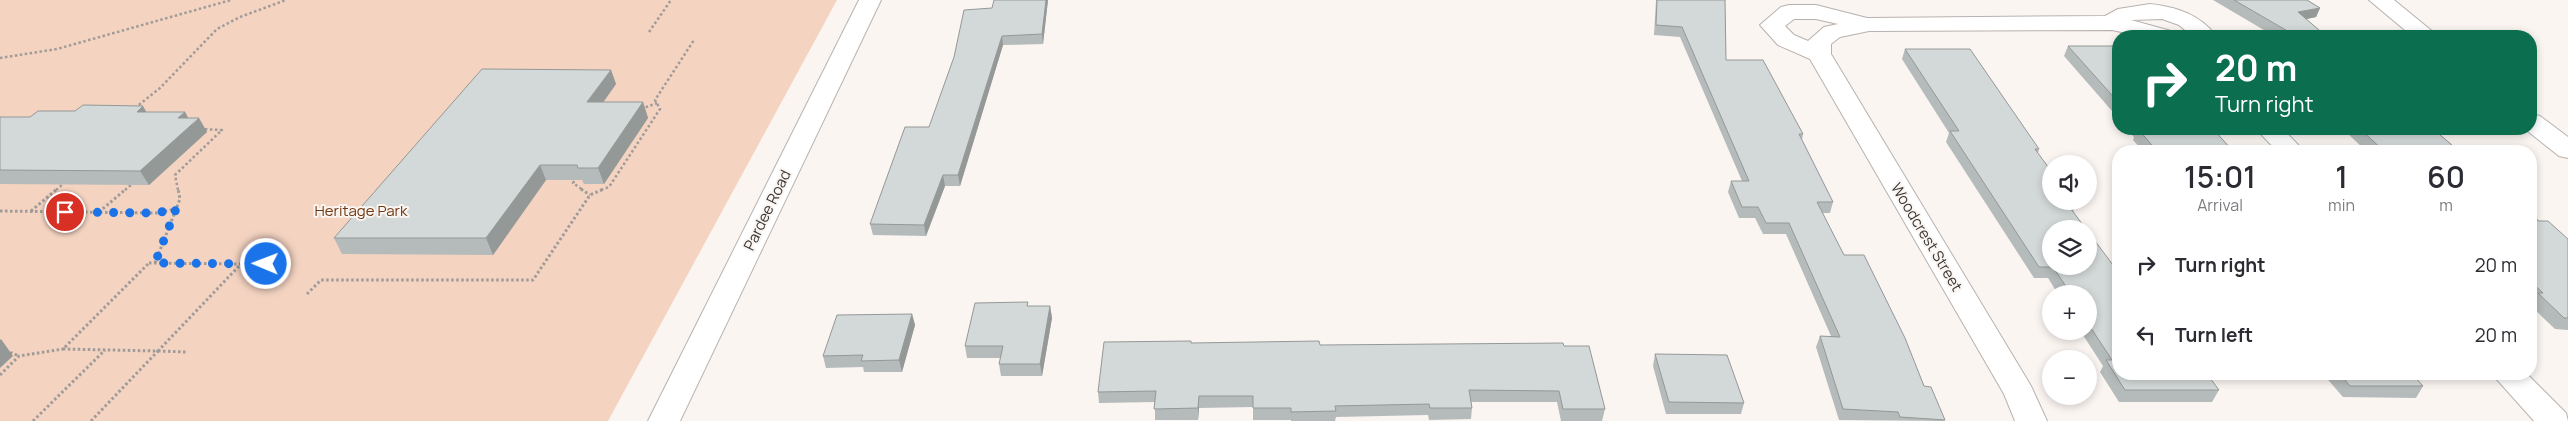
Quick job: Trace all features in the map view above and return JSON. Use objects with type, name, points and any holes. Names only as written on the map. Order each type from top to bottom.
[{"type":"street","name":"Pardee Road","points":[[664,421],[870,0]]},
{"type":"street","points":[[2380,0],[2418,30]]},
{"type":"street","points":[[1869,24],[1816,12],[1789,12],[1771,25],[1786,40],[1819,54],[1819,42],[1832,32],[1850,26],[1869,24],[2112,24],[2164,28],[2197,28],[2199,30]]},
{"type":"street","name":"Woodcrest Street","points":[[1819,54],[2020,394],[2032,421]]},
{"type":"street","points":[[2537,126],[2568,150]]},
{"type":"street","points":[[2275,135],[2285,145]]},
{"type":"street","points":[[2514,380],[2554,421]]},
{"type":"path","points":[[0,58],[57,50],[231,0]]},
{"type":"path","points":[[134,109],[183,65],[217,29],[240,17],[286,0]]},
{"type":"path","points":[[649,32],[671,0]]},
{"type":"path","points":[[307,294],[321,280],[533,280],[590,194],[608,187],[660,109],[655,100],[694,40]]},
{"type":"path","points":[[634,112],[657,103]]},
{"type":"path","points":[[155,263],[180,199],[175,175],[222,130],[197,129]]},
{"type":"path","points":[[579,175],[573,183],[590,194]]},
{"type":"path","points":[[30,212],[63,184]]},
{"type":"path","points":[[99,213],[131,185]]},
{"type":"path","points":[[0,212],[156,213],[176,209]]},
{"type":"path","points":[[63,349],[149,263],[266,264]]},
{"type":"path","points":[[91,421],[241,264]]},
{"type":"path","points":[[0,353],[12,353],[20,356],[63,349],[186,352]]},
{"type":"path","points":[[33,421],[104,350]]},
{"type":"path","points":[[0,375],[20,356]]},
{"type":"green space","name":"Heritage Park","points":[[0,0],[837,0],[608,421],[0,421]]},
{"type":"building","points":[[994,0],[1046,0],[1042,34],[1002,36],[958,175],[943,175],[924,225],[870,224],[905,127],[929,127],[954,57],[964,10],[992,8]]},
{"type":"building","points":[[1657,0],[1725,0],[1726,60],[1763,60],[1803,134],[1799,134],[1833,202],[1817,202],[1844,255],[1864,255],[1905,338],[1924,386],[1931,387],[1945,420],[1900,417],[1898,412],[1843,409],[1820,336],[1840,337],[1789,223],[1766,223],[1758,207],[1742,207],[1731,181],[1749,181],[1682,27],[1656,25]]},
{"type":"building","points":[[2234,0],[2307,0],[2320,8],[2298,12],[2319,30],[2286,30]]},
{"type":"building","points":[[2068,46],[2112,46],[2112,95]]},
{"type":"building","points":[[1905,49],[1970,49],[2039,149],[2035,149],[2042,159],[2042,210],[2072,210],[2079,220],[2042,220],[2042,267],[2039,267],[1950,131],[1959,131]]},
{"type":"building","points":[[482,69],[611,70],[587,102],[643,102],[598,168],[578,168],[577,165],[540,165],[486,238],[334,238]]},
{"type":"building","points":[[83,105],[143,106],[137,112],[185,112],[178,118],[199,118],[140,171],[0,170],[0,117],[30,117],[38,111],[75,111]]},
{"type":"building","points":[[2143,135],[2218,135],[2228,145],[2152,145]]},
{"type":"building","points":[[2367,135],[2440,135],[2452,145],[2377,145]]},
{"type":"building","points":[[2537,220],[2548,221],[2568,239],[2568,318],[2564,318],[2538,293],[2543,293],[2537,288]]},
{"type":"building","points":[[2097,244],[2112,264],[2112,360],[2097,337],[2097,285],[2065,285],[2058,275],[2097,275]]},
{"type":"building","points":[[1028,302],[1027,306],[1050,306],[1040,364],[999,364],[1003,346],[965,346],[975,303]]},
{"type":"building","points":[[912,314],[899,360],[861,361],[863,355],[823,356],[837,315]]},
{"type":"building","points":[[1191,341],[1191,343],[1319,341],[1320,345],[1563,343],[1564,346],[1589,346],[1605,409],[1563,409],[1559,391],[1469,390],[1472,408],[1430,408],[1429,404],[1335,406],[1336,411],[1291,412],[1291,408],[1253,408],[1253,396],[1199,396],[1198,408],[1154,409],[1156,391],[1098,392],[1104,342]]},
{"type":"building","points":[[1655,354],[1727,355],[1744,403],[1669,402]]},
{"type":"building","points":[[2106,360],[2112,360],[2112,369]]},
{"type":"building","points":[[2119,380],[2212,380],[2219,390],[2125,390]]},
{"type":"building","points":[[2345,380],[2418,380],[2423,386],[2350,386]]},
{"type":"route","points":[[65,212],[156,213],[176,209],[155,263],[266,264]]}]
